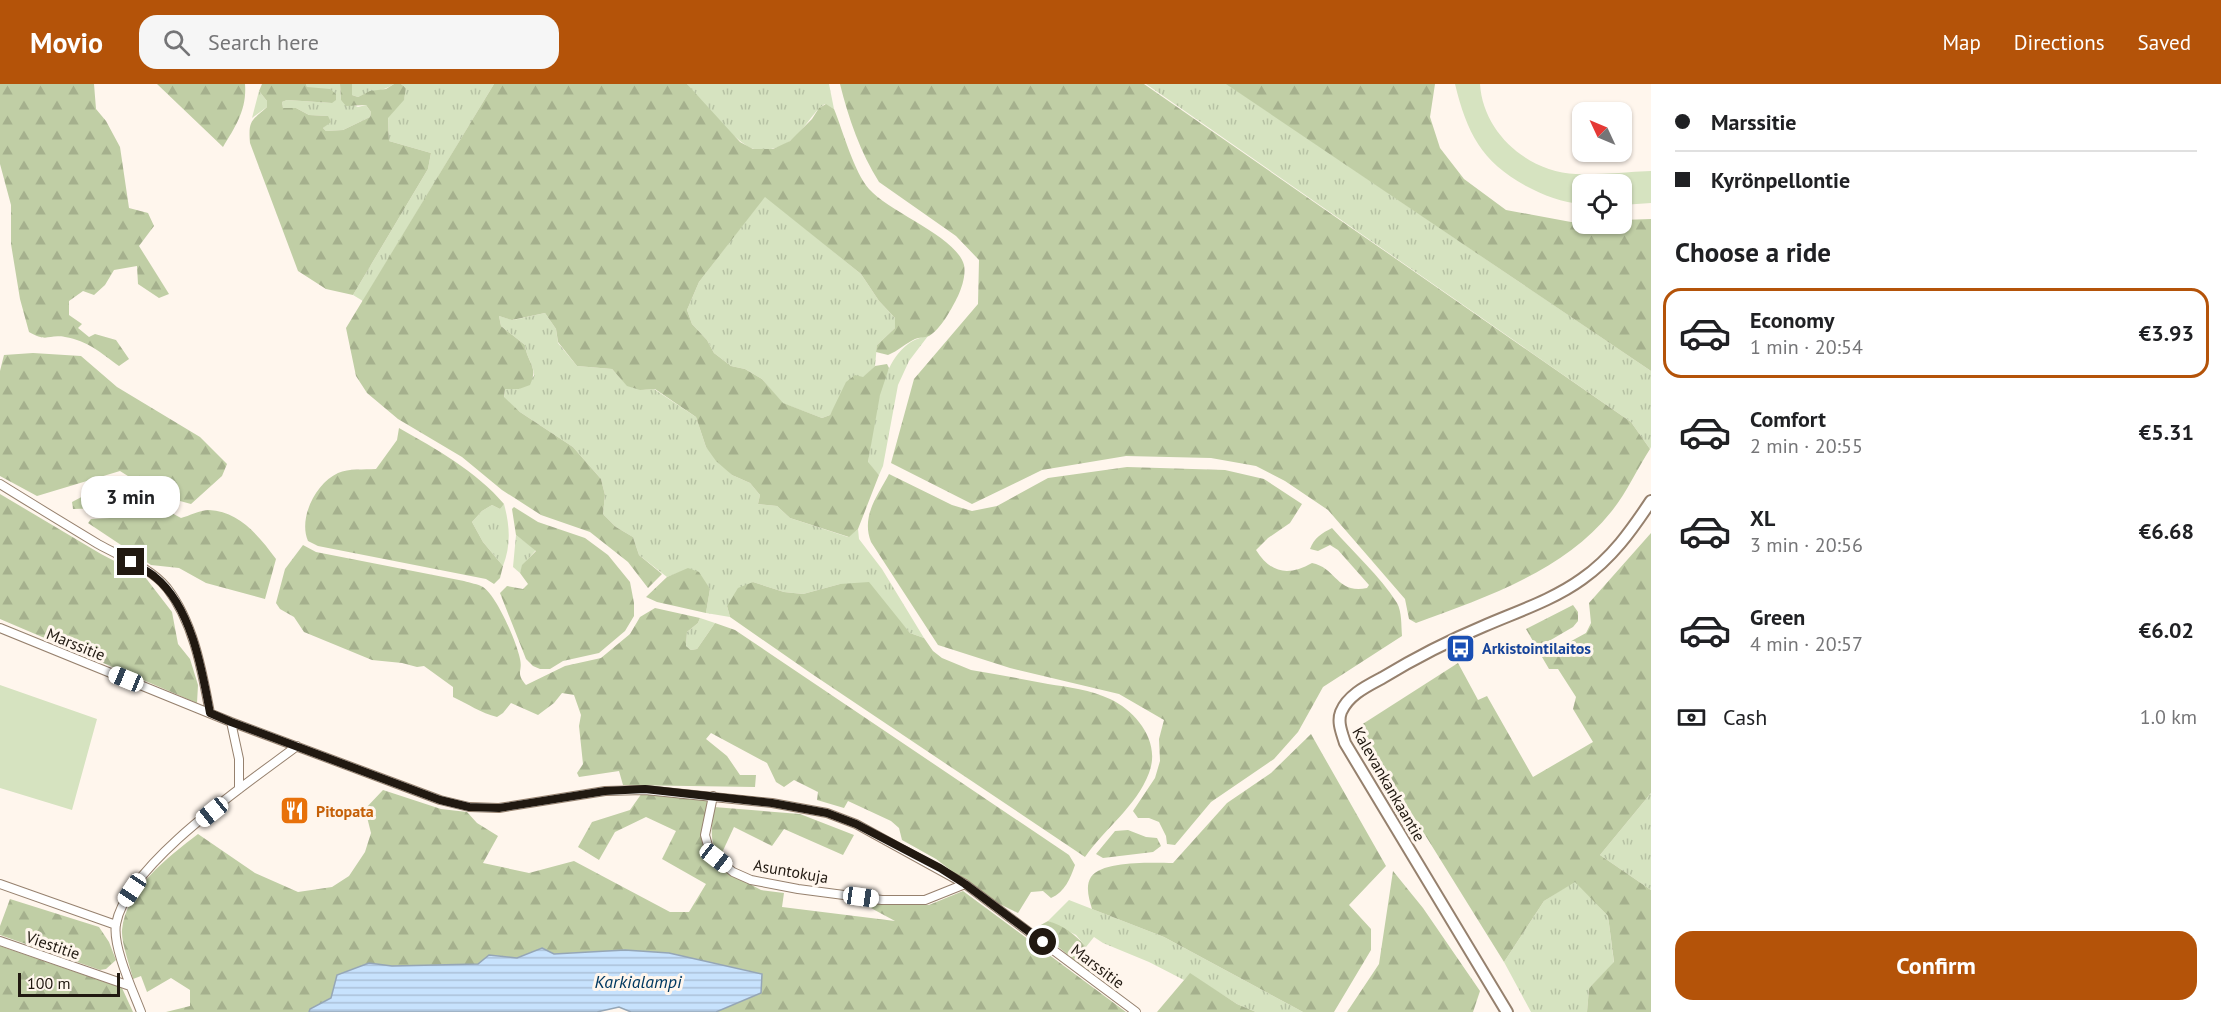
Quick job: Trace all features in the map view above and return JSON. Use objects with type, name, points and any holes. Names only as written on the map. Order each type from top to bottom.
[{"type":"street","points":[[0,484],[147,571],[166,587],[180,610],[195,645],[210,713]]},
{"type":"street","name":"Kalevankankaantie","points":[[1507,1012],[1345,743],[1339,725],[1340,713],[1359,691],[1402,665],[1469,632],[1558,594],[1582,580],[1621,545],[1651,501]]},
{"type":"street","name":"Marssitie","points":[[0,628],[231,722],[440,800],[469,807],[499,808],[605,791],[645,789],[772,803],[827,813],[856,824],[940,868],[965,884],[1136,1012]]},
{"type":"street","points":[[231,722],[239,759],[239,789]]},
{"type":"street","points":[[141,1012],[130,986],[116,939],[116,925],[124,902],[140,878],[161,855],[239,789],[297,746]]},
{"type":"street","name":"Asuntokuja","points":[[713,796],[705,835],[709,849],[733,872],[751,880],[882,900],[925,900],[965,884]]},
{"type":"street","points":[[0,884],[116,925]]},
{"type":"street","name":"Viestitie","points":[[0,941],[130,986]]},
{"type":"green space","points":[[0,84],[94,84],[96,109],[106,121],[120,147],[129,208],[148,213],[154,226],[139,246],[169,294],[159,298],[138,284],[137,266],[114,270],[105,285],[94,295],[83,291],[69,301],[69,315],[82,324],[78,328],[89,337],[95,334],[116,340],[129,359],[119,366],[80,341],[59,336],[44,338],[29,332],[20,299],[11,244],[11,205],[0,164]]},
{"type":"green space","points":[[157,84],[245,84],[242,109],[223,147]]},
{"type":"green space","points":[[262,84],[306,84],[307,87],[330,89],[336,94],[336,100],[332,103],[287,100],[282,102],[283,108],[296,108],[309,115],[328,116],[331,122],[323,128],[326,131],[343,130],[370,117],[371,112],[366,105],[346,106],[341,100],[340,84],[352,84],[352,95],[358,97],[370,91],[386,89],[394,84],[401,84],[406,88],[404,100],[388,118],[389,141],[431,153],[428,169],[353,295],[326,289],[298,271],[250,143],[252,121],[267,107],[267,101],[259,91]]},
{"type":"green space","points":[[306,84],[340,84],[341,100],[358,107],[366,105],[371,112],[370,117],[343,130],[326,131],[323,128],[328,116],[309,115],[296,108],[283,108],[282,102],[287,100],[332,103],[307,87]]},
{"type":"green space","points":[[352,84],[394,84],[358,97],[352,95]]},
{"type":"green space","points":[[401,84],[494,84],[363,301],[353,295],[428,169],[431,153],[389,141],[388,117],[404,99],[406,88]]},
{"type":"green space","points":[[494,84],[687,84],[740,142],[753,149],[773,149],[790,141],[812,119],[819,108],[826,104],[834,109],[854,162],[869,189],[891,207],[936,235],[959,255],[964,265],[962,285],[953,306],[938,328],[929,336],[915,339],[888,355],[876,352],[877,345],[895,328],[895,318],[879,301],[861,274],[765,197],[699,282],[687,310],[692,324],[707,340],[714,353],[731,366],[745,369],[762,379],[783,403],[822,418],[830,415],[846,382],[855,375],[863,377],[875,366],[887,364],[889,368],[880,395],[868,462],[879,475],[858,529],[849,537],[790,518],[777,506],[758,504],[760,495],[750,483],[732,475],[716,461],[706,447],[696,417],[655,389],[640,390],[627,386],[612,369],[577,366],[558,342],[556,329],[545,313],[512,320],[499,316],[501,326],[525,345],[533,369],[530,385],[519,389],[505,389],[504,397],[520,412],[573,447],[601,479],[605,495],[603,514],[616,527],[633,537],[639,555],[662,574],[648,588],[628,562],[590,532],[541,515],[502,490],[462,457],[398,419],[367,393],[356,376],[346,328]]},
{"type":"green space","points":[[687,84],[829,84],[834,109],[825,104],[790,141],[773,149],[759,150],[747,146],[729,131]]},
{"type":"green space","points":[[840,84],[1144,84],[1631,422],[1650,449],[1611,512],[1592,533],[1570,551],[1522,580],[1416,623],[1409,619],[1405,599],[1328,510],[1285,481],[1256,466],[1211,458],[1126,456],[1042,470],[972,504],[891,463],[914,379],[978,304],[979,260],[956,236],[879,182],[866,160],[856,135]]},
{"type":"green space","points":[[1146,84],[1227,84],[1651,371],[1650,449],[1631,422]]},
{"type":"green space","points":[[1226,84],[1435,84],[1430,117],[1440,148],[1464,179],[1506,210],[1572,222],[1572,234],[1632,234],[1632,220],[1651,219],[1651,371]]},
{"type":"green space","points":[[1455,84],[1480,84],[1483,102],[1490,118],[1511,147],[1525,158],[1541,166],[1558,172],[1576,174],[1572,174],[1572,203],[1553,198],[1526,186],[1498,166],[1478,144]]},
{"type":"green space","points":[[259,91],[267,101],[267,107],[252,118]]},
{"type":"green space","points":[[1651,171],[1651,203],[1632,204],[1632,174],[1604,174]]},
{"type":"green space","points":[[765,196],[861,274],[879,301],[895,318],[895,328],[877,345],[875,366],[837,403],[830,415],[822,418],[782,403],[762,379],[745,369],[731,366],[714,353],[707,340],[692,324],[687,310],[699,282]]},
{"type":"green space","points":[[545,313],[556,329],[558,343],[577,366],[612,369],[630,386],[654,389],[696,417],[706,447],[732,475],[750,483],[760,495],[758,504],[777,506],[790,518],[848,537],[858,529],[859,539],[882,569],[924,638],[910,633],[896,617],[840,584],[803,594],[784,592],[753,582],[727,606],[730,617],[706,613],[710,589],[688,569],[667,577],[639,555],[633,537],[616,527],[603,514],[605,495],[601,479],[573,447],[520,412],[504,398],[505,389],[519,389],[534,376],[525,345],[501,326],[499,316],[513,320]]},
{"type":"green space","points":[[928,336],[909,361],[898,385],[883,466],[879,475],[868,463],[882,387],[899,353],[911,342]]},
{"type":"green space","points":[[33,353],[81,356],[117,387],[200,437],[227,464],[222,476],[191,504],[158,495],[120,471],[37,496],[0,476],[0,371],[4,355]]},
{"type":"green space","points":[[399,428],[468,471],[504,504],[500,509],[492,505],[482,511],[472,522],[483,542],[503,566],[500,578],[494,584],[486,579],[318,546],[308,541],[305,522],[316,493],[330,478],[342,471],[376,469],[397,440]]},
{"type":"green space","points":[[1127,467],[1225,470],[1264,479],[1302,504],[1290,523],[1268,538],[1256,550],[1268,564],[1288,571],[1312,563],[1327,570],[1349,587],[1367,588],[1369,585],[1338,550],[1330,545],[1318,551],[1310,549],[1319,536],[1332,528],[1383,583],[1397,603],[1401,614],[1402,636],[1323,687],[1298,732],[1274,759],[1211,802],[1175,845],[1167,844],[1159,822],[1149,818],[1138,818],[1133,811],[1155,778],[1160,761],[1159,739],[1164,720],[1119,694],[1010,668],[938,645],[871,542],[868,533],[869,515],[889,474],[952,505],[972,511],[997,506],[1048,478]]},
{"type":"green space","points":[[110,482],[127,485],[146,498],[134,507],[73,509],[72,502]]},
{"type":"green space","points":[[0,494],[101,554],[145,577],[172,612],[178,644],[190,659],[198,685],[197,703],[0,619]]},
{"type":"green space","points":[[504,504],[509,535],[503,566],[483,542],[472,522],[482,511],[492,505],[500,509]]},
{"type":"green space","points":[[514,507],[538,522],[585,538],[608,555],[630,582],[634,616],[625,631],[599,653],[563,661],[550,669],[540,669],[526,659],[500,593],[507,586],[523,589],[528,584],[520,573],[522,565],[536,551],[516,535],[512,509]]},
{"type":"green space","points":[[166,510],[181,518],[206,510],[220,511],[248,527],[276,559],[265,599],[206,583],[179,568],[151,565],[88,523],[91,519],[128,517]]},
{"type":"green space","points":[[1651,533],[1651,793],[1600,855],[1651,890],[1651,1012],[1587,1012],[1589,988],[1614,962],[1608,916],[1575,882],[1544,901],[1504,962],[1358,727],[1458,663],[1478,700],[1487,696],[1533,777],[1593,742],[1573,709],[1576,697],[1558,669],[1549,669],[1542,657],[1586,633],[1591,623],[1589,603]]},
{"type":"green space","points":[[516,535],[536,550],[523,565],[520,573],[513,567]]},
{"type":"green space","points":[[303,545],[316,552],[464,581],[483,587],[494,600],[511,632],[521,663],[520,674],[526,685],[565,666],[601,658],[630,634],[640,617],[655,608],[700,618],[698,623],[687,632],[686,646],[691,650],[697,649],[715,623],[735,630],[1069,855],[1075,865],[1071,875],[1063,889],[1051,898],[1043,891],[1031,892],[1018,913],[987,898],[936,859],[902,840],[899,828],[891,821],[848,801],[844,808],[817,800],[818,792],[794,780],[784,787],[776,782],[767,763],[711,733],[706,739],[727,756],[740,775],[756,775],[755,787],[623,785],[619,771],[579,777],[577,773],[583,764],[579,726],[581,715],[574,695],[562,693],[554,703],[538,715],[511,703],[497,717],[453,697],[453,687],[424,666],[372,660],[304,632],[294,617],[280,609],[276,603],[285,569]]},
{"type":"green space","points":[[688,568],[699,572],[710,589],[706,613],[657,602],[646,597],[667,577]]},
{"type":"green space","points":[[753,582],[784,592],[803,594],[840,584],[869,582],[910,633],[924,638],[933,651],[942,658],[971,670],[1079,689],[1110,699],[1137,720],[1149,739],[1152,761],[1143,785],[1128,807],[1085,857],[730,617],[727,606],[738,588]]},
{"type":"green space","points":[[1573,605],[1578,612],[1578,621],[1573,627],[1537,648],[1526,629]]},
{"type":"green space","points":[[700,618],[715,623],[697,649],[691,650],[686,646],[687,632],[698,623]]},
{"type":"green space","points":[[0,685],[97,719],[72,810],[0,788]]},
{"type":"green space","points":[[1311,734],[1386,866],[1349,905],[1371,929],[1371,950],[1334,1012],[1303,1012],[1164,937],[1092,909],[1088,884],[1097,872],[1117,865],[1173,863],[1227,803],[1271,773]]},
{"type":"green space","points":[[383,790],[441,809],[467,812],[477,823],[498,836],[483,863],[529,873],[574,861],[670,912],[689,912],[706,884],[662,859],[676,831],[646,817],[615,832],[599,860],[578,847],[592,822],[630,810],[642,793],[708,800],[702,838],[708,854],[733,875],[761,890],[784,893],[782,907],[895,921],[856,900],[883,904],[929,905],[963,891],[1126,1012],[716,1012],[761,993],[669,953],[625,950],[553,954],[542,948],[517,958],[490,955],[478,964],[392,966],[369,963],[337,975],[331,998],[310,1009],[309,1012],[166,1012],[190,1006],[190,990],[171,978],[147,992],[141,976],[133,979],[122,935],[125,915],[131,901],[150,875],[198,834],[255,873],[298,892],[332,887],[349,876],[365,852],[371,833],[365,809]]},
{"type":"green space","points":[[1651,793],[1651,890],[1600,855]]},
{"type":"green space","points":[[714,807],[800,814],[854,835],[843,855],[784,829],[772,846],[734,827],[720,857],[712,839]]},
{"type":"green space","points":[[1128,830],[1146,837],[1157,838],[1161,846],[1153,852],[1103,858],[1096,854],[1115,831]]},
{"type":"green space","points":[[1393,871],[1423,908],[1480,991],[1473,1012],[1347,1012],[1379,964]]},
{"type":"green space","points":[[1575,881],[1608,916],[1614,963],[1589,988],[1587,1012],[1531,1012],[1504,962],[1544,901]]},
{"type":"green space","points":[[10,899],[99,927],[109,942],[116,960],[106,969],[100,970],[0,935],[0,926]]},
{"type":"green space","points":[[1069,900],[1164,937],[1303,1012],[1256,1012],[1237,1004],[1190,974],[1184,980],[1094,937],[1086,947],[1076,935],[1048,921]]},
{"type":"green space","points":[[1048,921],[1069,931],[1086,947],[1079,953],[1093,967],[1089,973],[1042,933],[1039,926]]},
{"type":"green space","points":[[0,946],[122,988],[133,1012],[0,1012]]},
{"type":"green space","points":[[1190,973],[1237,1004],[1256,1012],[1157,1012]]},
{"type":"water","name":"Karkialampi","points":[[542,948],[554,954],[625,950],[669,953],[762,974],[761,993],[716,1012],[631,1012],[619,1007],[597,1012],[309,1012],[310,1009],[331,998],[337,975],[369,963],[392,966],[478,964],[489,955],[517,958]]},
{"type":"place","name":"Arkistointilaitos","points":[[1461,648]]},
{"type":"place","name":"Pitopata","points":[[295,811]]},
{"type":"route","points":[[131,562],[155,577],[166,587],[173,598],[195,645],[210,713],[231,722],[440,800],[469,807],[499,808],[605,791],[645,789],[772,803],[827,813],[856,824],[940,868],[1043,942]]}]
